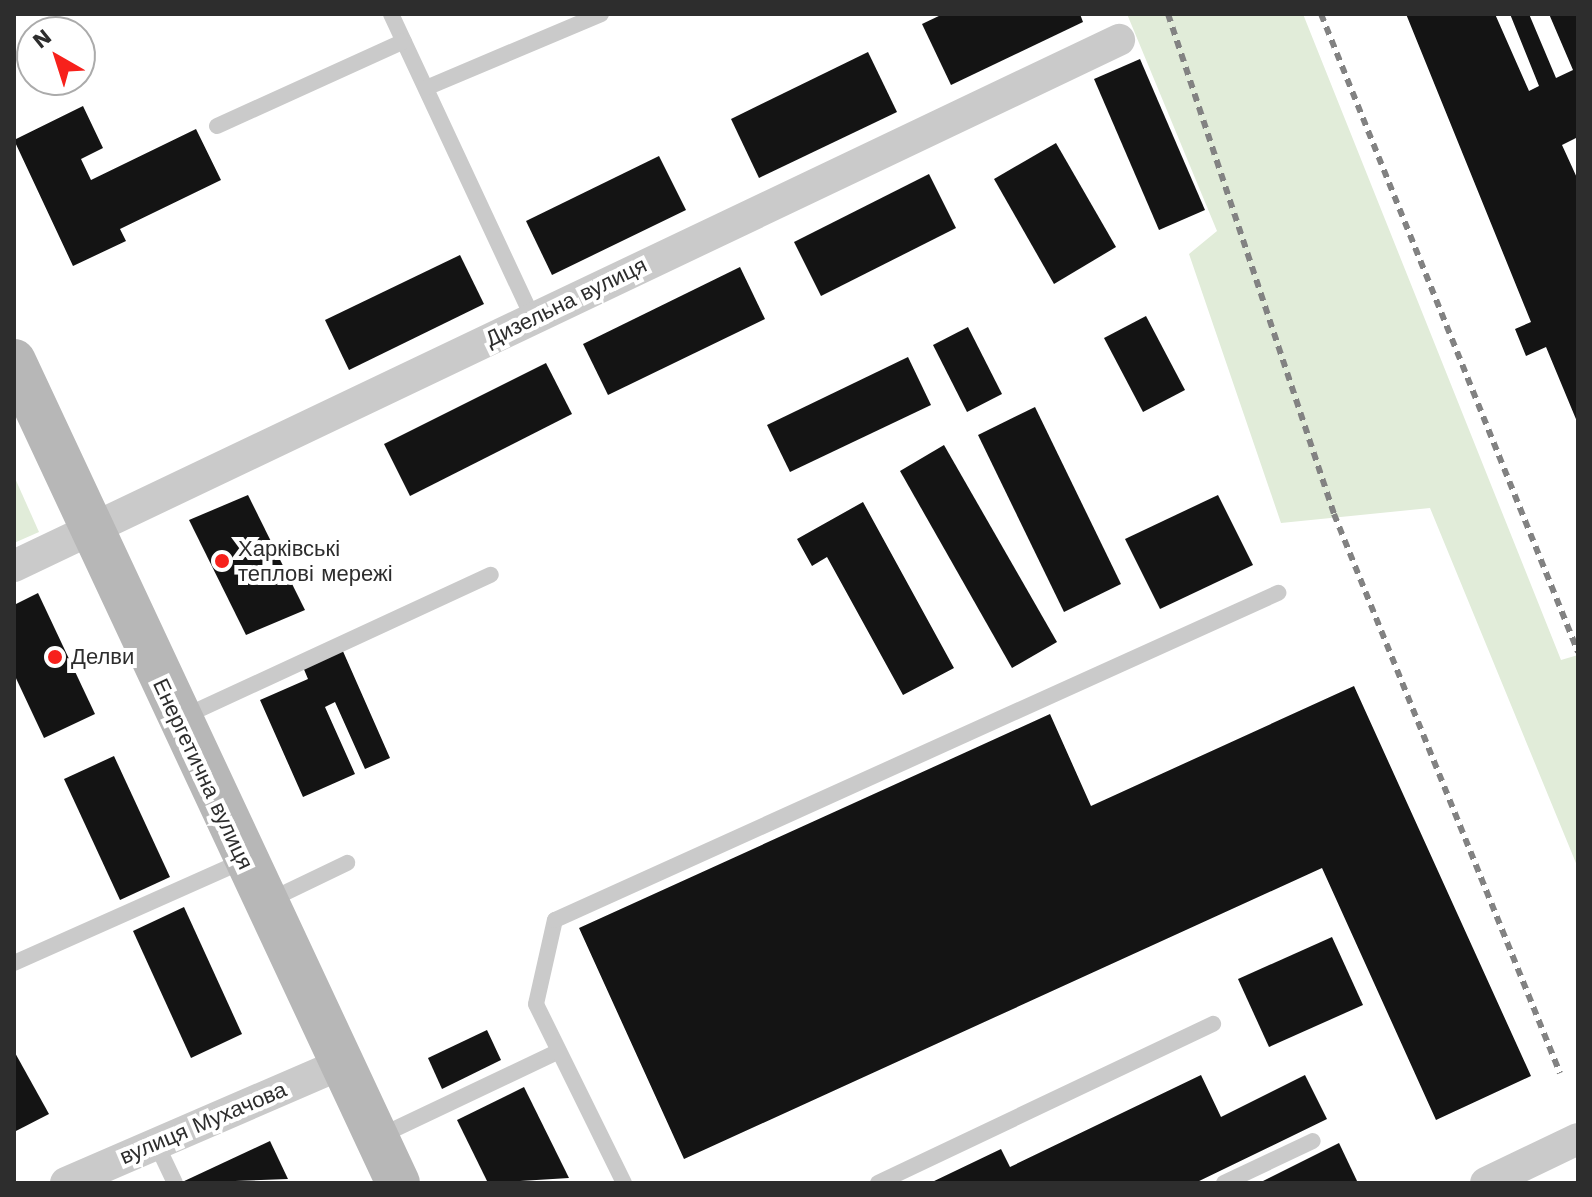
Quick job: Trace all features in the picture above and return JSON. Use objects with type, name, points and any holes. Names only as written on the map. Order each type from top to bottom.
[{"type":"street","name":"Дизельна вулиця","points":[[14,566],[92,534],[532,317],[1119,40]]},
{"type":"street","name":"Енергетична вулиця","points":[[14,361],[177,720],[398,1183]]},
{"type":"street","name":"вулиця Мухачова","points":[[66,1183],[341,1064]]},
{"type":"street","points":[[1486,1183],[1578,1139]]},
{"type":"lane","points":[[391,14],[532,317]]},
{"type":"lane","points":[[426,88],[601,14]]},
{"type":"lane","points":[[217,126],[404,41]]},
{"type":"lane","points":[[177,720],[491,575]]},
{"type":"lane","points":[[624,1183],[536,1004],[555,920],[1278,593]]},
{"type":"lane","points":[[14,963],[243,861]]},
{"type":"lane","points":[[263,903],[347,863]]},
{"type":"lane","points":[[878,1183],[1213,1024]]},
{"type":"lane","points":[[377,1138],[559,1051]]},
{"type":"lane","points":[[1224,1183],[1313,1141]]},
{"type":"lane","points":[[156,1143],[175,1183]]},
{"type":"green space","points":[[1127,14],[1303,14],[1561,660],[1578,655],[1578,868],[1430,508],[1281,523],[1189,254],[1217,231]]},
{"type":"green space","points":[[14,476],[39,532],[14,543]]},
{"type":"building","points":[[943,14],[1080,14],[1083,22],[951,85],[922,24]]},
{"type":"building","points":[[1406,14],[1495,14],[1529,91],[1539,86],[1510,14],[1529,14],[1556,78],[1573,70],[1549,14],[1578,14],[1578,137],[1562,145],[1578,180],[1578,424],[1546,347],[1526,356],[1515,329],[1531,322]]},
{"type":"building","points":[[868,52],[897,112],[759,178],[731,119]]},
{"type":"building","points":[[1140,59],[1205,210],[1159,230],[1094,79]]},
{"type":"building","points":[[83,106],[103,148],[81,159],[91,180],[196,129],[221,180],[120,229],[126,241],[73,266],[14,140]]},
{"type":"building","points":[[1056,143],[1116,247],[1054,284],[994,179]]},
{"type":"building","points":[[659,156],[686,210],[552,275],[526,221]]},
{"type":"building","points":[[929,174],[956,228],[821,296],[794,242]]},
{"type":"building","points":[[460,255],[484,304],[349,370],[325,320]]},
{"type":"building","points":[[740,267],[765,319],[608,395],[583,344]]},
{"type":"building","points":[[1146,316],[1185,390],[1143,412],[1104,338]]},
{"type":"building","points":[[968,327],[1002,394],[967,412],[933,345]]},
{"type":"building","points":[[908,357],[931,405],[790,472],[767,425]]},
{"type":"building","points":[[546,363],[572,414],[410,496],[384,444]]},
{"type":"building","points":[[1035,407],[1121,584],[1064,612],[978,435]]},
{"type":"building","points":[[944,445],[1057,642],[1012,668],[900,471]]},
{"type":"building","points":[[248,495],[305,610],[246,635],[189,520]]},
{"type":"building","points":[[1218,495],[1253,565],[1160,609],[1125,539]]},
{"type":"building","points":[[863,502],[954,668],[903,695],[827,557],[812,566],[797,539]]},
{"type":"building","points":[[38,593],[95,714],[44,738],[14,674],[14,605]]},
{"type":"building","points":[[342,649],[390,758],[365,769],[335,702],[325,707],[355,774],[303,797],[260,700],[308,679],[303,667]]},
{"type":"building","points":[[1354,686],[1531,1076],[1436,1120],[1322,868],[684,1159],[579,928],[1050,714],[1091,806]]},
{"type":"building","points":[[114,756],[170,877],[120,900],[64,779]]},
{"type":"building","points":[[184,907],[242,1034],[191,1058],[133,931]]},
{"type":"building","points":[[1332,937],[1363,1005],[1269,1047],[1238,979]]},
{"type":"building","points":[[487,1030],[501,1060],[442,1089],[428,1058]]},
{"type":"building","points":[[14,1051],[49,1114],[14,1132]]},
{"type":"building","points":[[1201,1075],[1221,1117],[1305,1075],[1327,1119],[1195,1183],[930,1183],[1001,1149],[1010,1167]]},
{"type":"building","points":[[524,1087],[569,1178],[488,1183],[457,1120]]},
{"type":"building","points":[[270,1141],[288,1179],[180,1183]]},
{"type":"building","points":[[1339,1143],[1358,1183],[1259,1183]]},
{"type":"railway","points":[[1168,14],[1334,514],[1560,1073]]},
{"type":"railway","points":[[1321,14],[1578,652]]},
{"type":"place","name":"Харківські теплові мережі","points":[[222,561]]},
{"type":"place","name":"Делви","points":[[55,657]]}]
